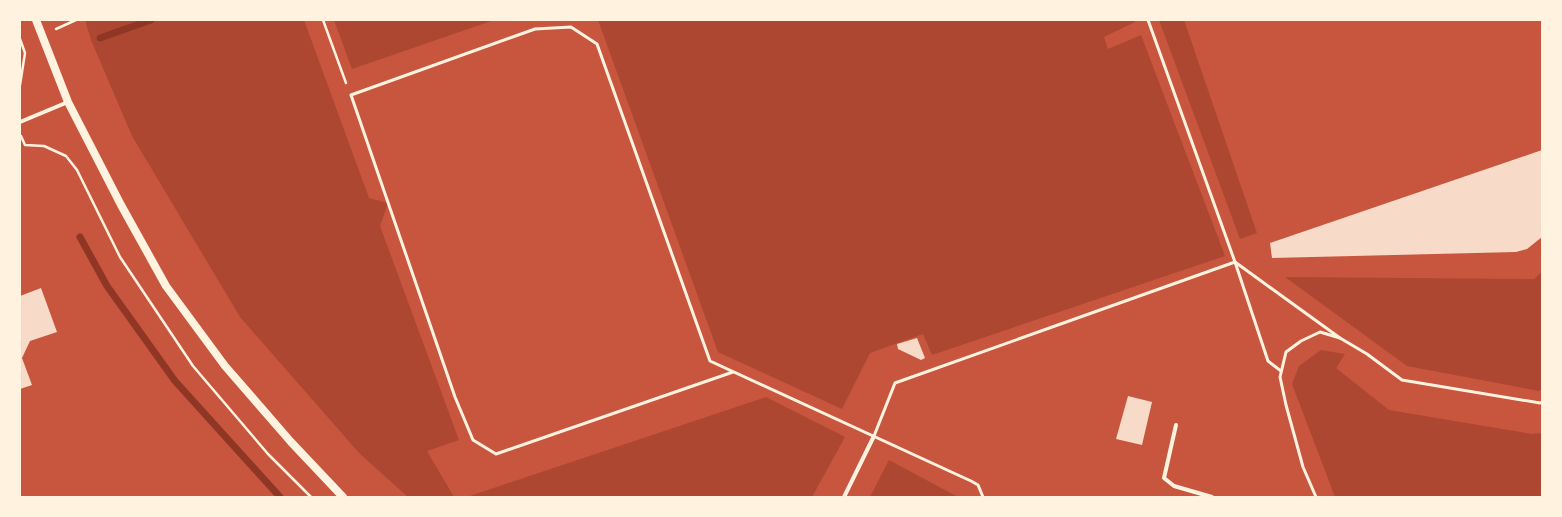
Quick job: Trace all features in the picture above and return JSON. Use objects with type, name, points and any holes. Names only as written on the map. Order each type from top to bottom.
[{"type":"main road","points":[[36,20],[68,102],[121,205],[166,286],[225,366],[291,442],[343,497]]},
{"type":"street","points":[[20,122],[68,102]]},
{"type":"street","points":[[1176,425],[1164,478],[1174,486],[1212,497]]},
{"type":"street","points":[[844,497],[874,436]]},
{"type":"lane","points":[[1148,20],[1235,262],[1268,361],[1281,371]]},
{"type":"lane","points":[[733,372],[496,454],[473,440],[455,397],[350,95],[535,29],[571,27],[597,44],[710,361],[971,481],[978,486],[982,497]]},
{"type":"lane","points":[[1235,262],[1340,338],[1367,354],[1402,380],[1540,403],[1542,402]]},
{"type":"lane","points":[[874,436],[896,383],[1235,262]]},
{"type":"lane","points":[[1316,497],[1303,467],[1286,406],[1280,377],[1286,352],[1301,341],[1320,332],[1340,338]]},
{"type":"path","points":[[41,35],[76,20]]},
{"type":"path","points":[[323,20],[350,95]]},
{"type":"path","points":[[20,38],[24,53],[20,85]]},
{"type":"path","points":[[20,133],[25,145],[44,146],[66,156],[77,170],[120,257],[193,366],[268,454],[312,497]]},
{"type":"shaded area","points":[[85,20],[304,20],[369,198],[388,203],[380,226],[459,440],[427,451],[454,497],[408,497],[360,454],[240,317],[132,136],[91,40]]},
{"type":"shaded area","points":[[334,20],[494,20],[352,69]]},
{"type":"shaded area","points":[[598,20],[1134,20],[1135,22],[1104,37],[1108,49],[1141,35],[1225,256],[932,355],[923,334],[870,353],[842,409],[718,352]]},
{"type":"shaded area","points":[[1159,20],[1184,20],[1257,233],[1240,239]]},
{"type":"shaded area","points":[[1542,272],[1542,389],[1539,391],[1407,366],[1285,277],[1534,279]]},
{"type":"shaded area","points":[[1321,350],[1345,354],[1336,368],[1389,410],[1532,434],[1542,433],[1542,497],[1335,497],[1292,384],[1299,366]]},
{"type":"shaded area","points":[[766,397],[845,437],[812,497],[467,497]]},
{"type":"shaded area","points":[[889,460],[958,497],[870,497]]},
{"type":"building","points":[[1542,150],[1542,237],[1527,249],[1516,252],[1272,258],[1270,243]]},
{"type":"building","points":[[41,288],[57,332],[30,341],[22,358],[32,385],[20,389],[20,296]]},
{"type":"building","points":[[917,338],[925,358],[921,360],[898,349],[897,344]]},
{"type":"building","points":[[1128,396],[1152,402],[1142,445],[1116,439]]},
{"type":"waterway","points":[[100,38],[151,20]]},
{"type":"waterway","points":[[80,237],[107,286],[175,381],[280,497]]}]
